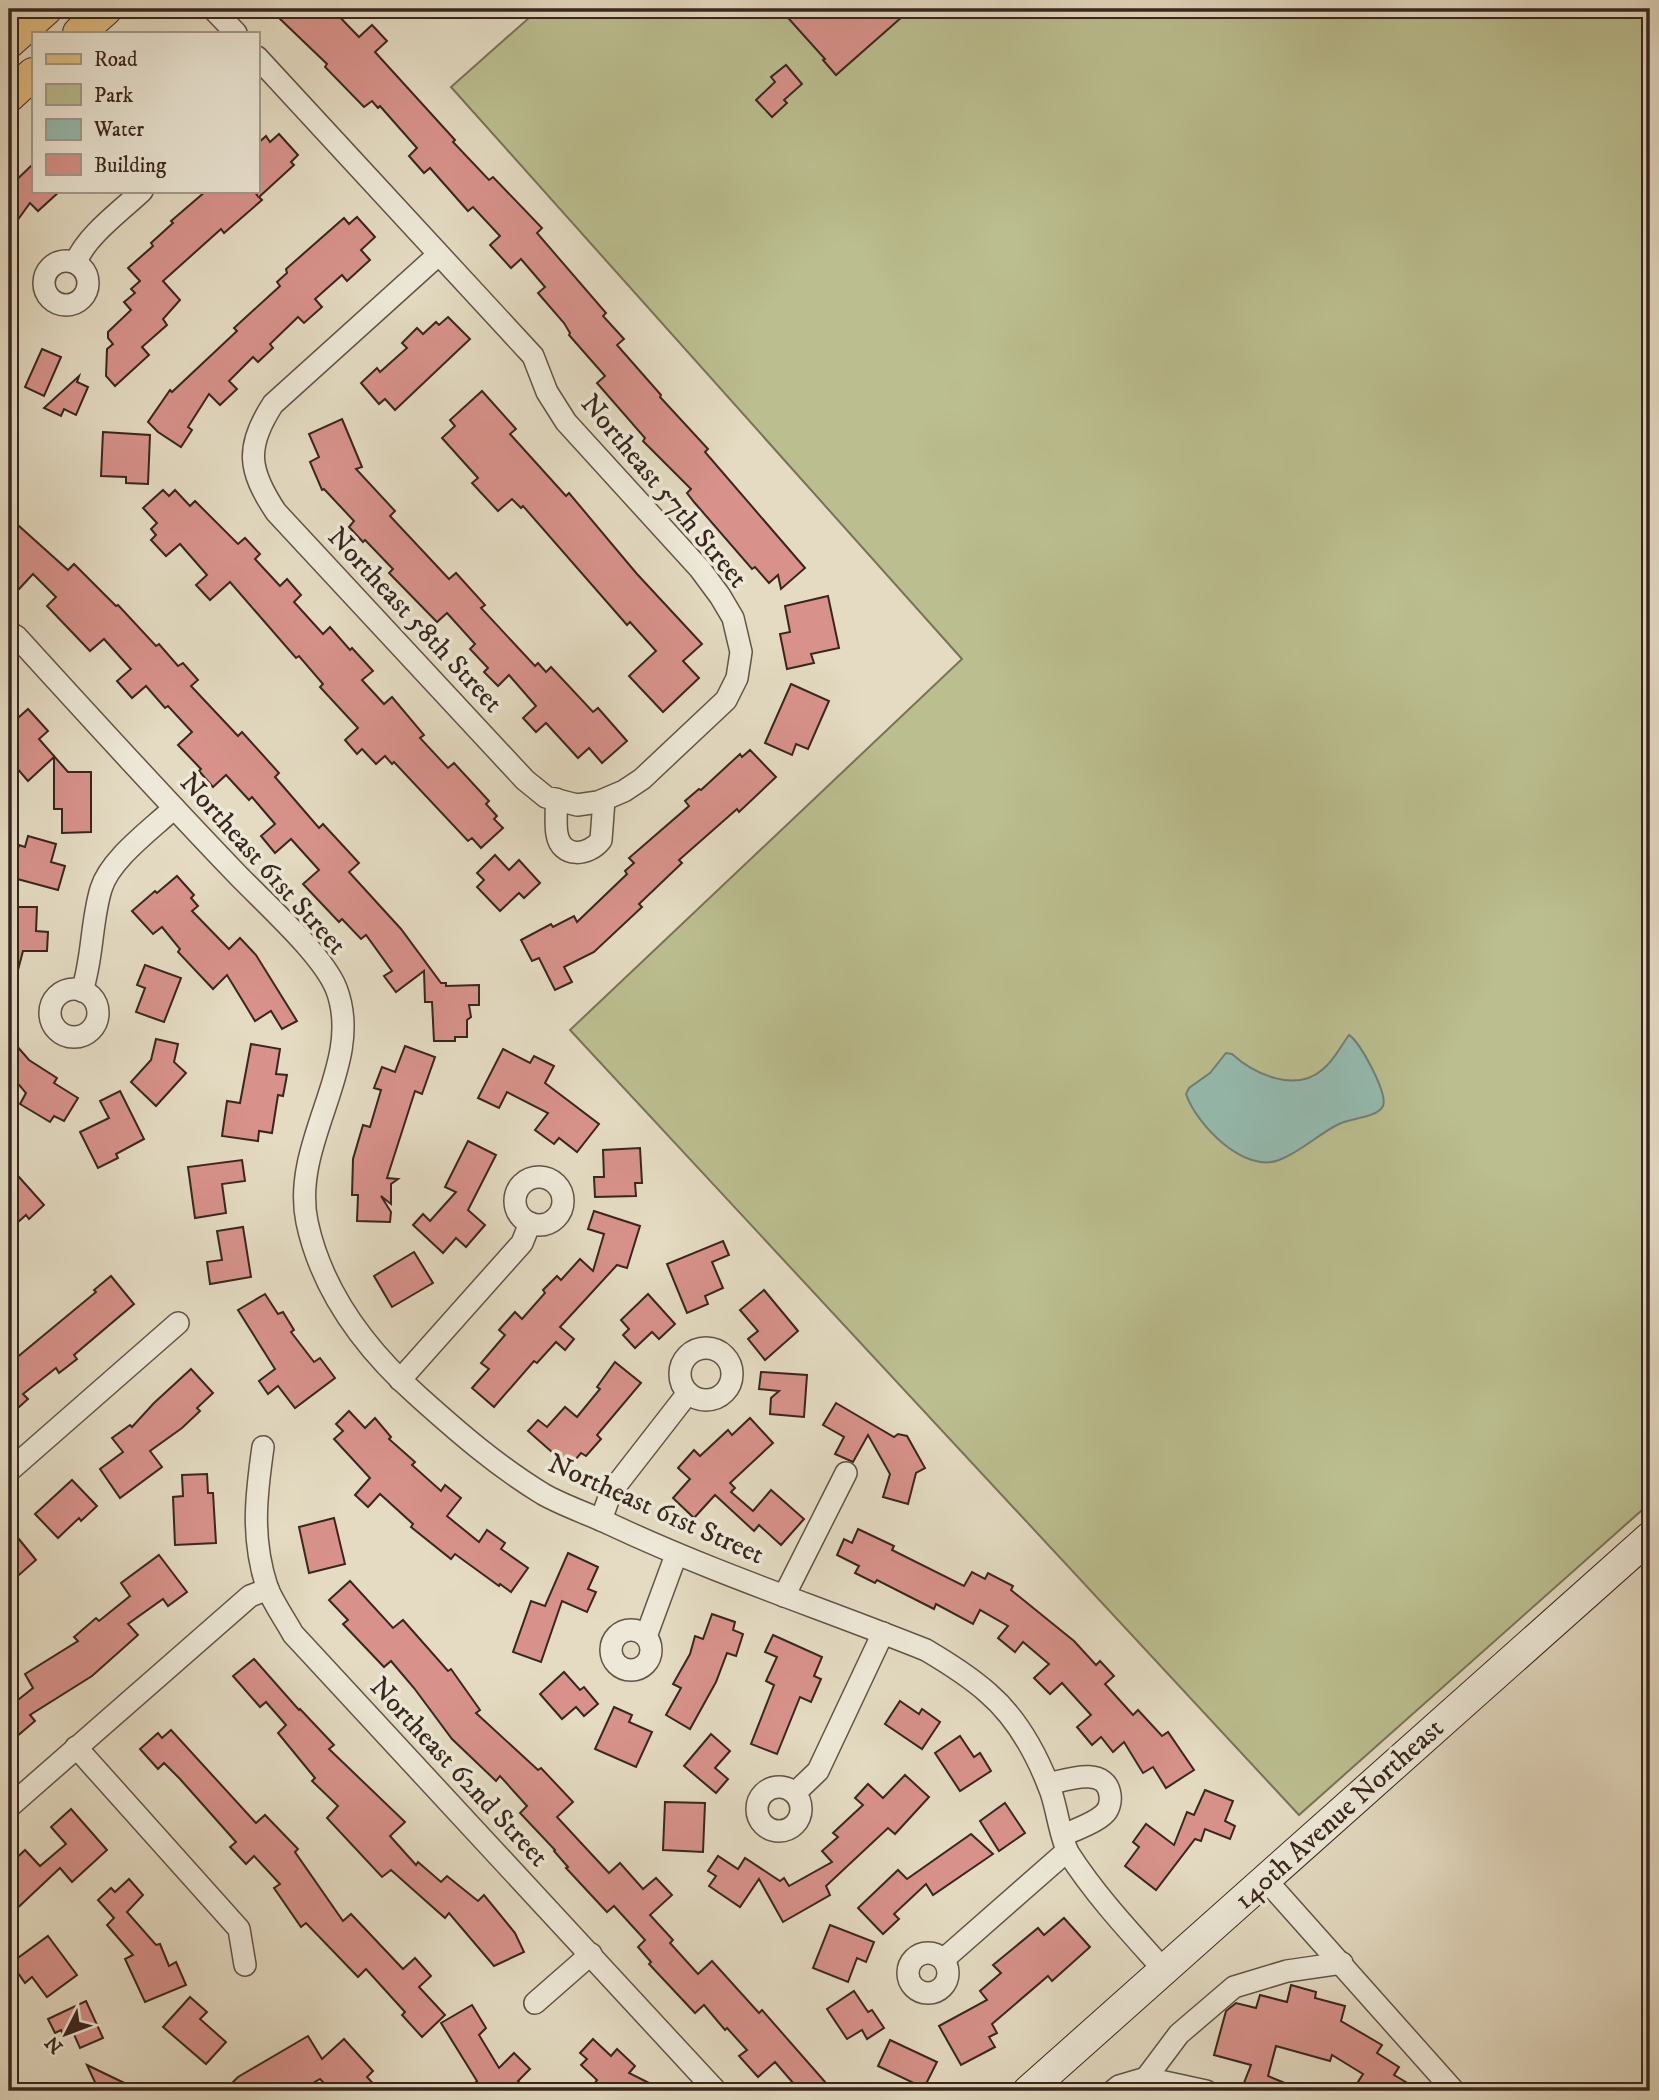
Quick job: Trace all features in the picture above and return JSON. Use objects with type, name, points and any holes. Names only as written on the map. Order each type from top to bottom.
[{"type":"main road","points":[[9,42],[46,9]]},
{"type":"main road","points":[[80,32],[106,9]]},
{"type":"main road","points":[[9,96],[32,75]]},
{"type":"street","points":[[213,9],[235,32]]},
{"type":"street","name":"Northeast 57th Street","points":[[262,71],[533,356],[547,392],[566,422],[700,569],[733,618],[741,652],[737,678],[726,700],[642,779],[624,791],[604,800],[566,802]]},
{"type":"street","points":[[76,262],[101,229],[141,192]]},
{"type":"street","name":"Northeast 58th Street","points":[[438,254],[274,404],[259,426],[254,445],[259,486],[276,512],[524,780],[546,797],[566,802]]},
{"type":"street","name":"Northeast 61st Street","points":[[9,632],[17,637],[174,808],[312,952],[335,985],[344,1017],[343,1045],[304,1183],[306,1218],[317,1263],[368,1346],[400,1380],[491,1460],[547,1496],[677,1555],[926,1650],[990,1694],[1017,1728],[1041,1768],[1065,1843],[1110,1909],[1164,1970]]},
{"type":"street","points":[[566,802],[557,836],[559,842],[569,851],[582,853],[590,852],[601,840],[604,800]]},
{"type":"street","points":[[82,990],[88,973],[102,887],[115,864],[174,808]]},
{"type":"street","points":[[400,1380],[522,1242],[530,1223]]},
{"type":"street","points":[[9,1471],[178,1323]]},
{"type":"street","points":[[601,1520],[611,1492],[688,1393]]},
{"type":"street","name":"Northeast 62nd Street","points":[[263,1447],[256,1501],[258,1549],[268,1589],[293,1634],[716,2091]]},
{"type":"street","points":[[784,1596],[846,1473]]},
{"type":"street","name":"140th Avenue Northeast","points":[[1028,2091],[1650,1536]]},
{"type":"street","points":[[645,1635],[677,1555]]},
{"type":"street","points":[[9,1807],[250,1596],[268,1589]]},
{"type":"street","points":[[795,1793],[818,1771],[883,1633]]},
{"type":"street","points":[[76,1747],[239,1929],[245,1965]]},
{"type":"street","points":[[943,1959],[1065,1843],[1103,1816],[1110,1804],[1109,1790],[1101,1780],[1088,1776],[1048,1784]]},
{"type":"street","points":[[1266,1880],[1454,2091]]},
{"type":"street","points":[[535,2003],[591,1954]]},
{"type":"street","points":[[1146,2078],[1179,2035],[1234,1987],[1287,1971],[1342,1963]]},
{"type":"street","points":[[1113,2091],[1119,2086],[1146,2078],[1206,2091]]},
{"type":"green space","points":[[539,9],[1650,9],[1650,1503],[1299,1815],[570,1030],[962,659],[451,87]]},
{"type":"water","points":[[1349,1035],[1360,1047],[1372,1068],[1381,1091],[1383,1106],[1375,1113],[1339,1124],[1279,1160],[1251,1160],[1223,1144],[1200,1119],[1186,1094],[1189,1088],[1210,1073],[1226,1053],[1275,1078],[1300,1080],[1311,1077],[1330,1062]]},
{"type":"building","points":[[287,9],[332,9],[359,37],[372,25],[387,41],[375,52],[489,180],[493,177],[542,228],[537,233],[606,313],[603,316],[624,339],[617,345],[708,449],[705,452],[805,568],[781,589],[778,575],[769,583],[755,567],[752,569],[687,493],[691,489],[643,441],[645,438],[597,383],[605,376],[569,335],[564,323],[538,293],[545,287],[521,259],[511,268],[490,245],[500,236],[473,207],[468,211],[430,168],[424,173],[409,156],[417,148],[380,106],[378,108],[372,101],[364,107],[325,67],[327,64],[278,17]]},
{"type":"building","points":[[780,9],[911,9],[836,75]]},
{"type":"building","points":[[786,65],[802,84],[784,100],[787,103],[772,117],[756,100],[775,82],[771,77]]},
{"type":"building","points":[[279,134],[298,155],[291,162],[294,165],[259,197],[262,200],[224,233],[221,229],[163,281],[180,300],[163,319],[167,325],[142,347],[149,355],[115,386],[106,376],[107,349],[113,344],[108,338],[108,332],[131,310],[124,302],[135,293],[131,289],[140,281],[128,268],[153,246],[151,243],[173,223],[171,221],[205,192],[255,192],[257,195],[259,142],[266,136],[270,142]]},
{"type":"building","points":[[32,165],[32,192],[59,192],[38,211],[30,203],[9,232],[9,187]]},
{"type":"building","points":[[357,217],[375,237],[361,250],[370,260],[347,281],[342,275],[315,299],[322,307],[304,323],[298,317],[270,344],[273,348],[258,362],[253,357],[229,381],[237,389],[220,405],[209,394],[188,427],[192,430],[181,447],[158,432],[148,422],[170,390],[172,392],[237,331],[234,328],[280,286],[277,282],[287,273],[286,269],[344,218],[349,224]]},
{"type":"building","points":[[448,317],[470,339],[395,410],[385,399],[379,404],[361,383],[377,368],[380,372],[407,348],[402,343],[417,328],[423,334],[436,322],[439,325]]},
{"type":"building","points":[[42,349],[61,357],[44,396],[25,387]]},
{"type":"building","points":[[79,376],[77,382],[88,387],[76,415],[64,409],[61,416],[44,408]]},
{"type":"building","points":[[482,391],[516,429],[510,434],[566,496],[569,493],[637,574],[702,644],[683,661],[699,678],[663,712],[629,676],[656,651],[630,622],[627,625],[523,506],[521,508],[512,499],[498,511],[472,483],[478,478],[442,438],[455,426],[450,420]]},
{"type":"building","points":[[342,419],[362,467],[356,469],[395,511],[390,516],[449,579],[456,573],[485,605],[481,608],[535,666],[538,663],[546,672],[551,667],[593,712],[598,708],[627,741],[602,763],[589,748],[578,758],[546,723],[536,732],[523,718],[536,706],[509,675],[498,686],[484,672],[488,668],[470,649],[475,644],[447,613],[437,622],[389,573],[393,569],[349,527],[354,521],[324,489],[322,490],[310,462],[319,457],[309,434]]},
{"type":"building","points":[[103,432],[150,435],[148,484],[126,483],[126,477],[101,476]]},
{"type":"building","points":[[163,490],[169,496],[175,490],[190,506],[195,501],[238,544],[245,538],[260,554],[255,559],[280,586],[287,579],[301,595],[294,602],[323,634],[330,627],[350,650],[352,648],[373,671],[362,680],[384,704],[392,697],[424,735],[420,738],[448,768],[454,763],[489,801],[486,804],[497,816],[494,819],[503,828],[481,848],[472,838],[468,841],[394,762],[392,764],[385,756],[376,764],[362,749],[357,754],[345,740],[358,728],[320,687],[323,684],[299,656],[296,658],[230,582],[210,600],[196,585],[207,575],[180,544],[166,556],[151,540],[156,535],[151,529],[157,523],[143,508]]},
{"type":"building","points":[[9,517],[68,570],[74,564],[118,605],[156,646],[159,644],[178,666],[183,663],[198,680],[191,686],[238,736],[242,732],[279,773],[275,777],[319,828],[323,824],[359,863],[349,872],[401,929],[441,983],[446,983],[446,986],[479,985],[479,1005],[469,1005],[471,1017],[467,1020],[467,1037],[455,1037],[455,1041],[434,1041],[432,1002],[425,1002],[424,971],[396,992],[384,976],[392,971],[366,935],[361,939],[342,919],[339,922],[303,884],[319,870],[291,839],[275,853],[261,836],[275,824],[252,797],[249,800],[226,775],[213,787],[199,771],[201,769],[178,745],[192,732],[168,706],[165,708],[146,686],[132,698],[117,681],[131,669],[104,639],[90,651],[47,606],[56,597],[33,574],[19,589],[9,580]]},
{"type":"building","points":[[828,596],[839,648],[811,654],[814,663],[787,669],[780,634],[790,632],[785,606]]},
{"type":"building","points":[[791,684],[829,701],[808,749],[796,744],[792,755],[765,743]]},
{"type":"building","points":[[28,709],[48,731],[39,739],[68,772],[91,772],[91,832],[62,833],[62,809],[54,809],[54,757],[28,781],[9,759],[9,726]]},
{"type":"building","points":[[750,750],[776,777],[739,812],[737,809],[679,860],[682,863],[639,904],[642,907],[594,952],[564,967],[572,982],[555,990],[539,958],[532,961],[521,940],[551,924],[553,927],[574,916],[577,922],[627,874],[625,871],[634,863],[629,858],[689,806],[685,801],[740,754],[742,757]]},
{"type":"building","points":[[28,836],[56,844],[51,862],[65,866],[58,890],[10,877],[19,845],[25,847]]},
{"type":"building","points":[[495,855],[509,870],[519,860],[540,883],[524,898],[519,893],[500,911],[477,887],[484,880],[477,873]]},
{"type":"building","points":[[177,876],[194,895],[191,898],[198,906],[192,911],[229,949],[240,938],[256,955],[297,1021],[282,1029],[271,1011],[255,1021],[227,975],[213,989],[178,952],[180,949],[162,927],[153,934],[132,911]]},
{"type":"building","points":[[9,907],[37,907],[36,931],[48,932],[47,951],[23,951],[14,985],[9,984]]},
{"type":"building","points":[[145,965],[181,978],[164,1022],[136,1012],[145,988],[137,985]]},
{"type":"building","points":[[9,1037],[29,1060],[57,1078],[54,1083],[78,1098],[64,1121],[54,1116],[50,1122],[20,1104],[26,1093],[9,1073]]},
{"type":"building","points":[[156,1039],[178,1044],[174,1062],[186,1073],[156,1106],[131,1082],[151,1060]]},
{"type":"building","points":[[251,1044],[280,1049],[276,1074],[287,1075],[283,1096],[278,1095],[272,1133],[259,1131],[258,1141],[222,1136],[227,1101],[240,1103]]},
{"type":"building","points":[[405,1046],[435,1057],[422,1094],[415,1091],[387,1178],[398,1179],[391,1184],[391,1204],[381,1196],[391,1212],[390,1222],[357,1221],[358,1195],[352,1195],[353,1159],[363,1125],[370,1127],[381,1090],[374,1088],[382,1067],[395,1072]]},
{"type":"building","points":[[503,1049],[530,1063],[534,1056],[554,1066],[545,1083],[599,1124],[577,1152],[559,1138],[554,1144],[535,1130],[548,1113],[507,1092],[499,1108],[478,1098]]},
{"type":"building","points":[[120,1091],[144,1139],[116,1154],[118,1158],[98,1168],[80,1132],[109,1118],[100,1101]]},
{"type":"building","points":[[468,1141],[496,1155],[468,1210],[485,1225],[466,1247],[456,1238],[443,1253],[413,1225],[423,1214],[430,1221],[456,1192],[445,1187]]},
{"type":"building","points":[[640,1148],[642,1183],[635,1183],[636,1196],[595,1197],[594,1177],[604,1177],[603,1150]]},
{"type":"building","points":[[242,1160],[245,1181],[222,1184],[226,1213],[195,1218],[188,1167]]},
{"type":"building","points":[[19,1177],[44,1205],[29,1219],[26,1215],[9,1230],[9,1186]]},
{"type":"building","points":[[594,1211],[640,1226],[627,1268],[617,1265],[560,1327],[574,1339],[565,1350],[556,1342],[537,1363],[534,1361],[494,1407],[472,1388],[489,1369],[481,1363],[505,1335],[499,1330],[515,1312],[522,1319],[557,1276],[561,1280],[580,1259],[593,1271],[604,1234],[588,1229]]},
{"type":"building","points":[[243,1227],[251,1277],[210,1284],[207,1262],[222,1260],[217,1231]]},
{"type":"building","points":[[723,1241],[729,1255],[712,1262],[723,1288],[705,1296],[708,1304],[687,1313],[667,1264]]},
{"type":"building","points":[[414,1252],[433,1283],[392,1307],[374,1276]]},
{"type":"building","points":[[111,1276],[134,1304],[74,1355],[77,1359],[59,1373],[56,1368],[23,1394],[28,1399],[9,1416],[9,1364],[96,1292],[94,1290]]},
{"type":"building","points":[[764,1290],[798,1331],[765,1360],[748,1339],[758,1331],[740,1310]]},
{"type":"building","points":[[265,1294],[278,1314],[283,1312],[294,1330],[291,1332],[314,1362],[320,1358],[335,1378],[295,1408],[278,1386],[268,1394],[259,1381],[275,1369],[238,1310]]},
{"type":"building","points":[[648,1294],[675,1324],[659,1339],[652,1332],[635,1348],[623,1335],[629,1329],[621,1320]]},
{"type":"building","points":[[615,1362],[641,1383],[597,1435],[601,1439],[586,1456],[581,1453],[569,1467],[528,1431],[538,1420],[547,1427],[565,1407],[577,1417],[600,1389],[597,1387]]},
{"type":"building","points":[[191,1369],[213,1393],[197,1408],[200,1411],[182,1428],[150,1451],[162,1467],[120,1498],[100,1469],[123,1452],[112,1438],[130,1425],[132,1427]]},
{"type":"building","points":[[761,1372],[807,1375],[804,1417],[770,1414],[771,1398],[779,1391],[759,1389]]},
{"type":"building","points":[[836,1403],[894,1437],[898,1434],[907,1436],[925,1468],[916,1473],[908,1504],[883,1497],[890,1474],[868,1435],[853,1462],[835,1454],[844,1437],[823,1425]]},
{"type":"building","points":[[349,1411],[365,1428],[375,1418],[391,1437],[389,1439],[415,1462],[412,1465],[441,1491],[445,1485],[461,1498],[447,1516],[479,1542],[487,1530],[505,1543],[501,1549],[528,1568],[511,1592],[455,1554],[451,1559],[411,1527],[413,1524],[380,1494],[368,1507],[355,1495],[370,1478],[334,1439],[343,1431],[336,1424]]},
{"type":"building","points":[[750,1418],[773,1443],[730,1483],[735,1488],[731,1492],[753,1511],[771,1490],[804,1519],[781,1545],[759,1525],[754,1531],[715,1495],[694,1518],[673,1498],[690,1479],[678,1468],[694,1450],[700,1456],[728,1430],[732,1435]]},
{"type":"building","points":[[207,1474],[208,1493],[213,1493],[216,1543],[175,1545],[173,1497],[183,1496],[182,1475]]},
{"type":"building","points":[[72,1480],[97,1506],[81,1521],[79,1518],[58,1538],[35,1514]]},
{"type":"building","points":[[334,1518],[345,1564],[309,1573],[299,1527]]},
{"type":"building","points":[[9,1527],[36,1560],[19,1575],[16,1572],[9,1578]]},
{"type":"building","points":[[858,1529],[894,1546],[892,1550],[964,1586],[972,1572],[985,1579],[988,1573],[1013,1586],[1011,1590],[1074,1641],[1096,1665],[1100,1661],[1114,1676],[1105,1684],[1133,1715],[1138,1710],[1162,1736],[1168,1732],[1194,1770],[1166,1788],[1153,1767],[1143,1773],[1124,1742],[1113,1752],[1101,1737],[1092,1745],[1077,1727],[1091,1715],[1062,1683],[1050,1694],[1034,1678],[1049,1664],[1023,1642],[1015,1652],[998,1638],[1008,1626],[980,1610],[973,1624],[936,1604],[934,1609],[877,1580],[875,1583],[855,1573],[859,1566],[837,1555],[844,1539],[852,1543]]},
{"type":"building","points":[[568,1553],[598,1567],[588,1589],[596,1592],[587,1612],[562,1601],[541,1662],[513,1652],[531,1601],[545,1606]]},
{"type":"building","points":[[159,1555],[187,1592],[168,1606],[163,1599],[128,1624],[138,1635],[92,1676],[30,1715],[35,1721],[9,1743],[9,1707],[33,1688],[25,1674],[78,1641],[74,1637],[96,1618],[99,1621],[130,1596],[121,1583]]},
{"type":"building","points":[[350,1581],[393,1628],[403,1620],[448,1671],[451,1669],[480,1710],[476,1713],[538,1770],[541,1768],[573,1802],[557,1817],[609,1873],[620,1863],[643,1889],[656,1878],[672,1895],[650,1915],[673,1940],[670,1943],[698,1974],[712,1961],[759,2013],[762,2010],[833,2091],[800,2091],[775,2062],[758,2077],[739,2056],[747,2050],[727,2028],[725,2030],[704,2005],[695,2013],[649,1964],[651,1962],[638,1947],[645,1940],[614,1906],[607,1912],[520,1813],[527,1806],[500,1776],[496,1781],[452,1739],[391,1661],[384,1667],[343,1624],[348,1620],[329,1600]]},
{"type":"building","points":[[712,1614],[735,1622],[733,1630],[743,1634],[736,1656],[727,1653],[716,1682],[690,1729],[666,1715],[681,1688],[673,1684],[690,1654],[695,1636],[703,1639]]},
{"type":"building","points":[[773,1635],[822,1657],[814,1676],[821,1679],[811,1702],[800,1697],[777,1754],[751,1744],[774,1685],[766,1681],[777,1657],[765,1652]]},
{"type":"building","points":[[254,1659],[334,1745],[329,1749],[405,1822],[390,1836],[416,1865],[418,1862],[441,1882],[447,1876],[478,1901],[484,1895],[515,1933],[524,1952],[494,1966],[449,1913],[445,1918],[391,1870],[382,1877],[327,1818],[338,1806],[312,1781],[315,1778],[278,1733],[286,1725],[266,1702],[260,1707],[233,1676]]},
{"type":"building","points":[[564,1672],[580,1690],[584,1687],[598,1704],[584,1716],[576,1707],[562,1719],[540,1694]]},
{"type":"building","points":[[900,1701],[919,1714],[922,1709],[940,1722],[922,1749],[885,1724]]},
{"type":"building","points":[[614,1707],[632,1715],[629,1722],[652,1732],[636,1767],[595,1749]]},
{"type":"building","points":[[171,1730],[256,1823],[265,1815],[298,1849],[295,1852],[343,1921],[351,1914],[403,1969],[415,1958],[431,1976],[419,1987],[445,2015],[422,2037],[402,2015],[405,2012],[366,1969],[358,1977],[306,1923],[301,1927],[274,1888],[280,1884],[254,1856],[246,1864],[230,1847],[236,1842],[180,1779],[164,1763],[158,1769],[140,1749],[158,1733],[162,1738]]},
{"type":"building","points":[[711,1734],[730,1751],[715,1768],[728,1779],[716,1793],[684,1766]]},
{"type":"building","points":[[960,1736],[974,1757],[980,1753],[991,1771],[960,1791],[935,1753]]},
{"type":"building","points":[[905,1775],[929,1797],[895,1834],[888,1828],[826,1886],[830,1895],[783,1922],[759,1879],[740,1907],[709,1886],[716,1876],[708,1871],[718,1856],[738,1869],[745,1858],[780,1881],[784,1878],[789,1886],[832,1862],[822,1851],[838,1837],[833,1833],[863,1805],[855,1798],[868,1784],[883,1798]]},
{"type":"building","points":[[1205,1790],[1233,1801],[1225,1821],[1235,1826],[1230,1839],[1205,1829],[1201,1841],[1195,1839],[1156,1890],[1125,1866],[1139,1847],[1133,1842],[1146,1824],[1174,1845],[1187,1812],[1194,1815]]},
{"type":"building","points":[[665,1802],[705,1803],[703,1852],[663,1850]]},
{"type":"building","points":[[1005,1803],[1025,1833],[999,1851],[980,1821]]},
{"type":"building","points":[[71,1809],[107,1850],[72,1882],[60,1868],[9,1916],[9,1877],[16,1871],[10,1864],[25,1850],[40,1866],[66,1844],[51,1827]]},
{"type":"building","points":[[971,1834],[993,1854],[933,1895],[926,1884],[894,1914],[899,1919],[883,1934],[858,1908],[898,1870],[907,1879]]},
{"type":"building","points":[[129,1879],[143,1895],[127,1912],[156,1945],[160,1944],[169,1966],[176,1962],[186,1985],[145,2002],[125,1959],[133,1955],[107,1925],[114,1918],[98,1900],[111,1888],[115,1892]]},
{"type":"building","points":[[1064,1918],[1090,1947],[1052,1981],[1048,1976],[992,2024],[997,2033],[989,2037],[995,2047],[961,2065],[939,2026],[987,2000],[980,1991],[1001,1973],[993,1965],[1038,1928],[1044,1935]]},
{"type":"building","points":[[830,1925],[874,1942],[866,1962],[857,1958],[848,1982],[813,1968]]},
{"type":"building","points":[[48,1936],[77,1975],[47,1997],[32,1977],[25,1983],[11,1963]]},
{"type":"building","points":[[1291,1985],[1316,1992],[1315,1998],[1345,2006],[1341,2021],[1382,2045],[1377,2053],[1399,2067],[1394,2075],[1421,2091],[1374,2091],[1358,2082],[1363,2074],[1332,2055],[1330,2061],[1276,2046],[1268,2076],[1304,2091],[1252,2091],[1242,2088],[1251,2065],[1214,2055],[1226,2011],[1236,2003],[1256,2008],[1260,1995],[1287,2002]]},
{"type":"building","points":[[854,1991],[868,2012],[872,2010],[884,2028],[867,2039],[862,2030],[847,2039],[827,2009]]},
{"type":"building","points":[[190,1997],[207,2012],[200,2019],[226,2042],[206,2064],[163,2027]]},
{"type":"building","points":[[86,2001],[103,2038],[80,2048],[72,2030],[63,2034],[61,2030],[55,2033],[48,2019]]},
{"type":"building","points":[[472,2005],[486,2028],[479,2035],[499,2068],[514,2053],[530,2069],[518,2081],[527,2091],[467,2091],[477,2081],[441,2023]]},
{"type":"building","points":[[308,2036],[322,2059],[344,2039],[373,2071],[367,2077],[380,2091],[332,2091],[320,2079],[299,2091],[224,2091],[238,2077]]},
{"type":"building","points":[[593,2039],[611,2056],[617,2049],[635,2066],[629,2073],[665,2091],[603,2091],[594,2084],[597,2080],[581,2065],[587,2059],[580,2053]]},
{"type":"building","points":[[890,2040],[937,2062],[924,2088],[878,2066]]},
{"type":"building","points":[[87,2065],[141,2091],[99,2091]]}]
